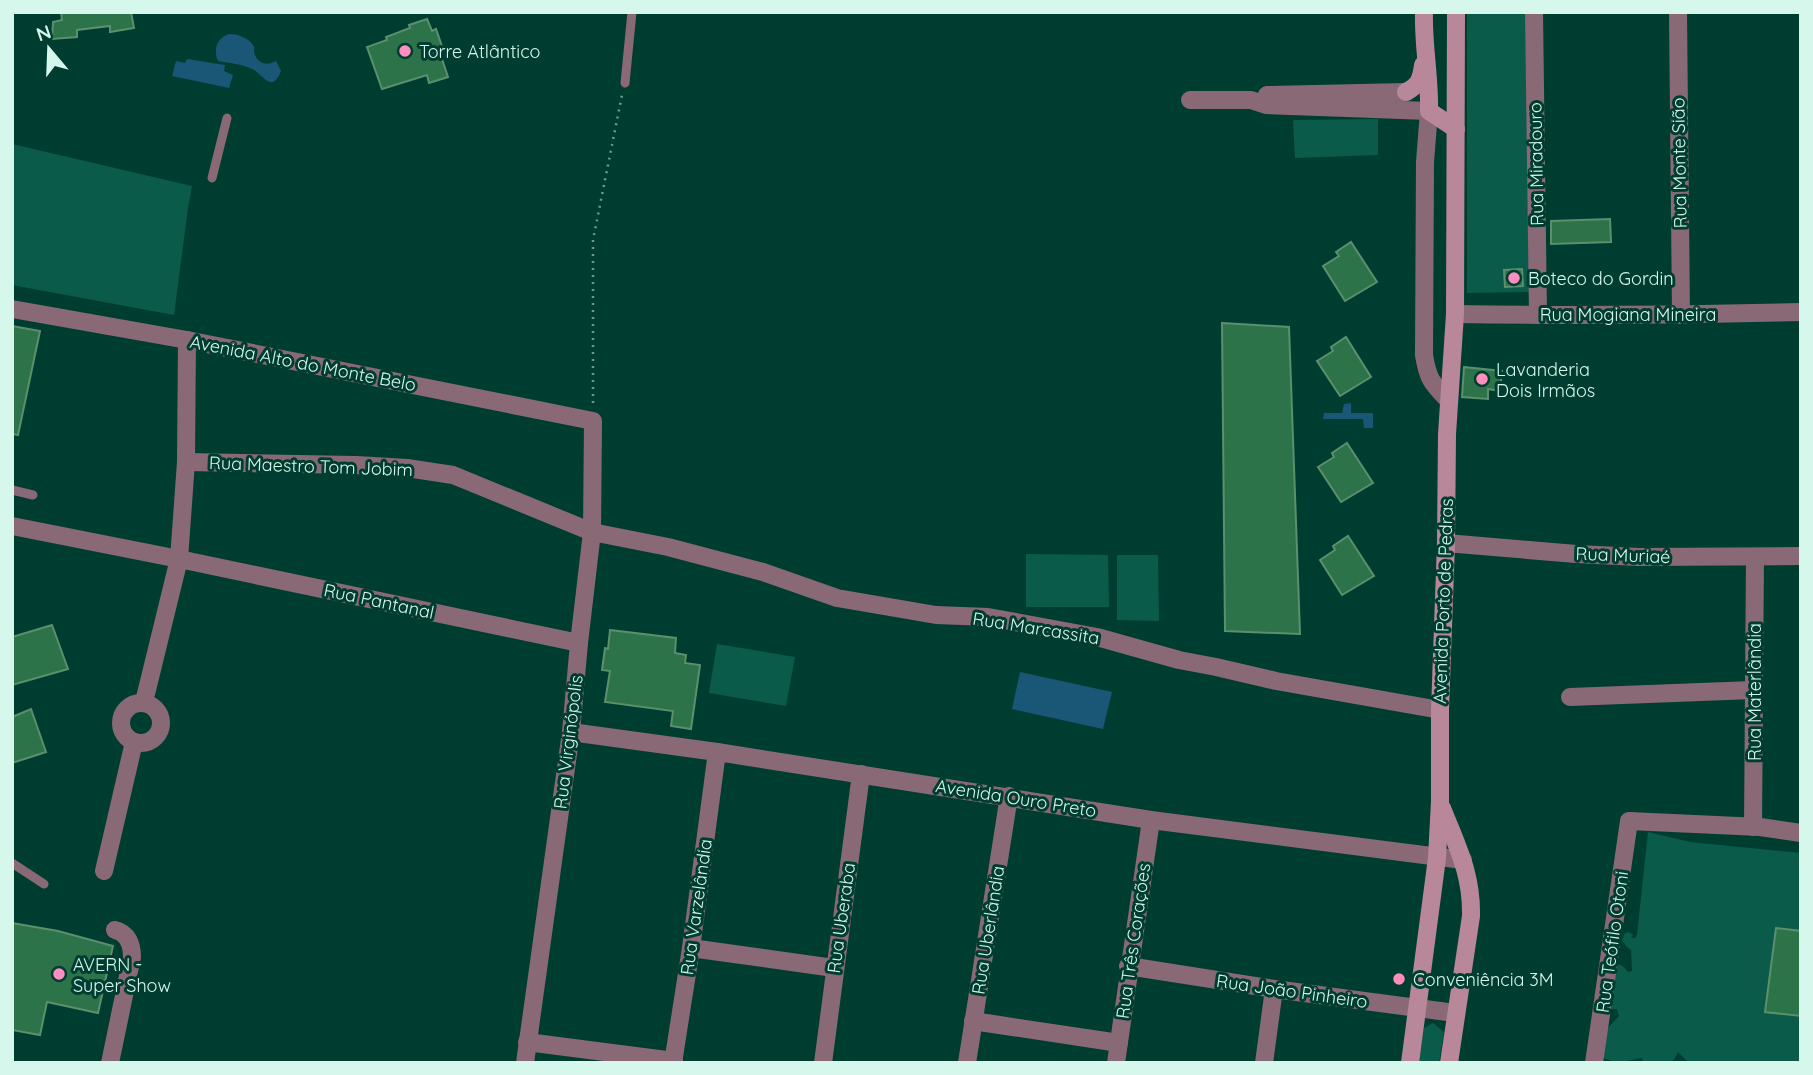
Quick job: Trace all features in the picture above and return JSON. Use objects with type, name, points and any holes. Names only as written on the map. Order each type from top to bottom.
[{"type":"main road","points":[[1424,12],[1429,106],[1456,129]]},
{"type":"main road","name":"Avenida Porto de Pedras","points":[[1410,1063],[1437,858],[1440,801],[1449,401],[1455,314],[1456,12]]},
{"type":"main road","points":[[1406,92],[1417,86],[1421,79],[1425,51]]},
{"type":"main road","points":[[1429,106],[1441,108],[1456,104]]},
{"type":"main road","name":"Avenida Porto de Pedras","points":[[1440,801],[1468,877],[1471,897],[1471,916],[1449,1063]]},
{"type":"street","name":"Rua Miradouro","points":[[1534,12],[1538,315]]},
{"type":"street","name":"Rua Monte Sião","points":[[1678,12],[1681,315]]},
{"type":"street","points":[[1190,100],[1251,100],[1270,94],[1406,92]]},
{"type":"street","points":[[1251,100],[1266,105],[1429,106],[1425,162],[1424,355],[1432,383],[1449,401]]},
{"type":"street","name":"Avenida Alto do Monte Belo","points":[[12,309],[187,340],[593,421]]},
{"type":"street","name":"Rua Mogiana Mineira","points":[[1455,314],[1681,315],[1801,312]]},
{"type":"street","points":[[144,702],[178,559],[186,463],[187,340]]},
{"type":"street","name":"Rua Virginópolis","points":[[525,1063],[571,732],[592,532],[593,421]]},
{"type":"street","name":"Rua Maestro Tom Jobim","points":[[186,463],[356,465],[407,468],[453,475],[592,532]]},
{"type":"street","name":"Rua Pantanal","points":[[12,526],[579,643]]},
{"type":"street","name":"Rua Marcassita","points":[[592,532],[668,547],[764,572],[837,598],[936,615],[988,617],[1097,637],[1179,660],[1276,681],[1440,710]]},
{"type":"street","name":"Rua Muriaé","points":[[1446,543],[1626,556],[1801,556]]},
{"type":"street","name":"Rua Materlândia","points":[[1753,827],[1755,557]]},
{"type":"street","points":[[1570,697],[1753,690]]},
{"type":"street","points":[[144,702],[160,713],[160,732],[144,743],[135,742],[122,730],[120,720],[127,707],[144,702]]},
{"type":"street","name":"Avenida Ouro Preto","points":[[571,732],[1009,796],[1150,820],[1462,860]]},
{"type":"street","points":[[104,872],[135,742]]},
{"type":"street","name":"Rua Varzelândia","points":[[673,1062],[717,752]]},
{"type":"street","name":"Rua Uberaba","points":[[823,1063],[861,774]]},
{"type":"street","name":"Rua Uberlândia","points":[[967,1063],[1009,796]]},
{"type":"street","name":"Rua Três Corações","points":[[1116,1063],[1150,820]]},
{"type":"street","name":"Rua Teófilo Otoni","points":[[1594,1063],[1629,821],[1753,827]]},
{"type":"street","points":[[1753,827],[1801,833]]},
{"type":"street","points":[[110,1063],[132,957],[129,939],[123,932],[115,930]]},
{"type":"street","points":[[691,948],[834,968]]},
{"type":"street","name":"Rua João Pinheiro","points":[[1128,966],[1455,1013]]},
{"type":"street","points":[[1264,1063],[1274,989]]},
{"type":"street","points":[[973,1021],[1119,1043]]},
{"type":"street","points":[[527,1042],[673,1062]]},
{"type":"lane","points":[[625,83],[632,12]]},
{"type":"lane","points":[[212,178],[227,118]]},
{"type":"lane","points":[[12,490],[33,495]]},
{"type":"lane","points":[[12,863],[44,884]]},
{"type":"path","points":[[593,421],[593,240],[625,83]]},
{"type":"green space","points":[[1467,12],[1528,12],[1529,292],[1467,293]]},
{"type":"green space","points":[[1378,119],[1378,155],[1295,158],[1293,120]]},
{"type":"green space","points":[[12,144],[192,186],[174,315],[12,285]]},
{"type":"green space","points":[[1026,554],[1108,555],[1109,607],[1026,607]]},
{"type":"green space","points":[[1117,555],[1158,555],[1159,621],[1117,620]]},
{"type":"green space","points":[[717,644],[795,657],[786,706],[709,693]]},
{"type":"green space","points":[[1648,832],[1690,842],[1801,853],[1801,1063],[1689,1063],[1678,1052],[1672,1063],[1643,1063],[1642,1058],[1617,1063],[1603,1058],[1606,1030],[1619,1016],[1617,1009],[1610,1009],[1614,964],[1622,966],[1628,972],[1632,971],[1631,950],[1622,940],[1625,933],[1633,935],[1631,938],[1637,935]]},
{"type":"green space","points":[[1433,1023],[1444,1032],[1439,1063],[1419,1063],[1424,1028]]},
{"type":"water","points":[[229,34],[250,41],[255,56],[260,61],[266,64],[276,61],[281,71],[278,78],[271,82],[248,67],[218,61],[217,44]]},
{"type":"water","points":[[187,59],[225,65],[224,71],[233,75],[229,88],[172,76],[176,61],[185,63]]},
{"type":"water","points":[[1351,403],[1351,413],[1373,413],[1373,428],[1364,428],[1363,419],[1323,419],[1324,413],[1342,413],[1344,404]]},
{"type":"water","points":[[1020,672],[1112,692],[1103,729],[1012,709]]},
{"type":"building","points":[[61,12],[131,12],[134,28],[110,32],[110,26],[77,30],[77,37],[52,39],[53,22],[62,20]]},
{"type":"building","name":"Torre Atlântico","points":[[427,19],[432,31],[436,29],[445,55],[441,56],[448,77],[429,83],[427,75],[382,89],[367,47],[410,28],[409,25]]},
{"type":"building","points":[[1610,219],[1611,242],[1551,244],[1551,221]]},
{"type":"building","points":[[1351,242],[1377,282],[1345,301],[1323,266],[1339,256],[1336,252]]},
{"type":"building","name":"Boteco do Gordin","points":[[1522,269],[1523,286],[1505,287],[1504,270]]},
{"type":"building","points":[[1222,323],[1289,327],[1300,634],[1225,631]]},
{"type":"building","points":[[12,326],[40,331],[18,435],[12,434]]},
{"type":"building","points":[[1346,337],[1371,377],[1340,396],[1317,361],[1333,351],[1331,347]]},
{"type":"building","name":"Lavanderia Dois Irmãos","points":[[1464,367],[1502,371],[1500,391],[1488,389],[1488,399],[1462,397]]},
{"type":"building","points":[[1347,443],[1373,483],[1341,502],[1318,467],[1334,457],[1332,453]]},
{"type":"building","points":[[1348,536],[1374,576],[1342,595],[1320,560],[1335,550],[1333,546]]},
{"type":"building","points":[[52,625],[68,669],[12,685],[12,637]]},
{"type":"building","points":[[610,630],[676,638],[675,653],[686,655],[685,663],[700,665],[691,729],[671,726],[673,711],[605,702],[610,671],[602,670]]},
{"type":"building","points":[[31,709],[46,752],[12,763],[12,717]]},
{"type":"building","name":"AVERN - Super Show","points":[[12,923],[58,931],[113,946],[98,1013],[47,1002],[40,1035],[12,1030]]},
{"type":"building","points":[[1776,928],[1801,931],[1801,1016],[1765,1012]]},
{"type":"place","name":"Torre Atlântico","points":[[405,51]]},
{"type":"place","name":"Boteco do Gordin","points":[[1514,278]]},
{"type":"place","name":"Lavanderia Dois Irmãos","points":[[1482,379]]},
{"type":"place","name":"AVERN - Super Show","points":[[59,974]]},
{"type":"place","name":"Conveniência 3M","points":[[1399,979]]}]
